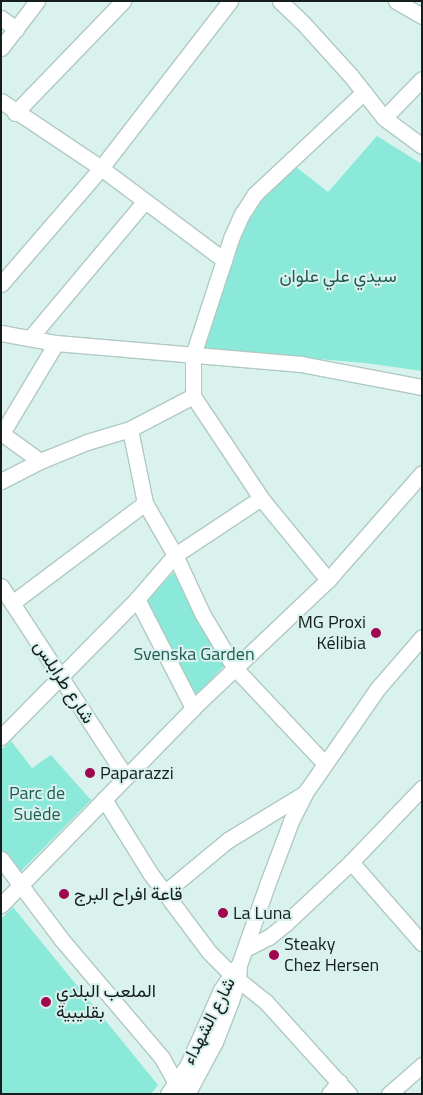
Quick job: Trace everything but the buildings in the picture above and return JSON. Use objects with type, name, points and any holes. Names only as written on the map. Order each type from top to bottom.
[{"type":"street","points":[[1,48],[37,1]]},
{"type":"street","points":[[15,112],[124,1]]},
{"type":"street","points":[[1,284],[101,168],[230,1]]},
{"type":"street","points":[[280,1],[303,23],[364,92],[384,118],[422,146]]},
{"type":"street","points":[[396,1],[422,16]]},
{"type":"street","points":[[1,18],[16,29]]},
{"type":"street","points":[[384,118],[422,79]]},
{"type":"street","points":[[328,580],[261,498],[193,396],[193,355],[224,260],[242,214],[255,194],[364,92]]},
{"type":"street","points":[[1,101],[101,168],[224,260]]},
{"type":"street","points":[[30,338],[144,202]]},
{"type":"street","points":[[1,333],[56,343],[301,364],[422,386]]},
{"type":"street","points":[[40,461],[4,435],[4,430],[56,343]]},
{"type":"street","points":[[1,481],[40,461],[87,442],[130,430],[193,396]]},
{"type":"street","points":[[130,430],[145,503],[175,554],[203,615],[234,668],[324,763]]},
{"type":"street","points":[[1,905],[192,708],[328,580],[422,473]]},
{"type":"street","points":[[1,737],[137,599],[175,554],[261,498]]},
{"type":"street","points":[[12,603],[145,503]]},
{"type":"street","name":"شارع طرابلس","points":[[1,586],[126,777]]},
{"type":"street","points":[[137,599],[192,708]]},
{"type":"street","points":[[236,973],[247,948],[291,821],[305,793],[324,763],[378,688],[421,640]]},
{"type":"street","points":[[247,948],[268,937],[285,924],[351,862],[422,788]]},
{"type":"street","points":[[164,893],[228,840],[305,793]]},
{"type":"street","points":[[104,799],[164,893],[209,952],[236,973],[266,1002],[344,1088],[329,1094]]},
{"type":"street","points":[[1,859],[20,887],[162,1058],[176,1090]]},
{"type":"street","points":[[351,862],[422,943]]},
{"type":"street","name":"شارع الشهداء","points":[[176,1090],[236,973]]},
{"type":"street","name":"شارع الشهداء","points":[[187,1094],[215,1042],[236,973]]},
{"type":"street","points":[[389,1094],[422,1065]]},
{"type":"green space","name":"سيدي علي علوان","points":[[377,136],[422,164],[422,371],[365,363],[203,349],[241,220],[291,163],[328,192]]},
{"type":"green space","name":"Svenska Garden","points":[[176,570],[229,661],[190,701],[138,609]]},
{"type":"green space","name":"Parc de Suède","points":[[11,741],[32,768],[51,755],[91,800],[15,877],[1,861],[1,750]]},
{"type":"green space","name":"الملعب البلدي بقليبية","points":[[13,907],[158,1085],[151,1094],[1,1094],[1,919]]},
{"type":"place","name":"MG Proxi Kélibia","points":[[376,633]]},
{"type":"place","name":"Paparazzi","points":[[90,773]]},
{"type":"place","name":"قاعة افراح البرج","points":[[64,894]]},
{"type":"place","name":"La Luna","points":[[223,913]]},
{"type":"place","name":"Steaky Chez Hersen","points":[[274,955]]},
{"type":"place","name":"الملعب البلدي بقليبية","points":[[46,1002]]}]
